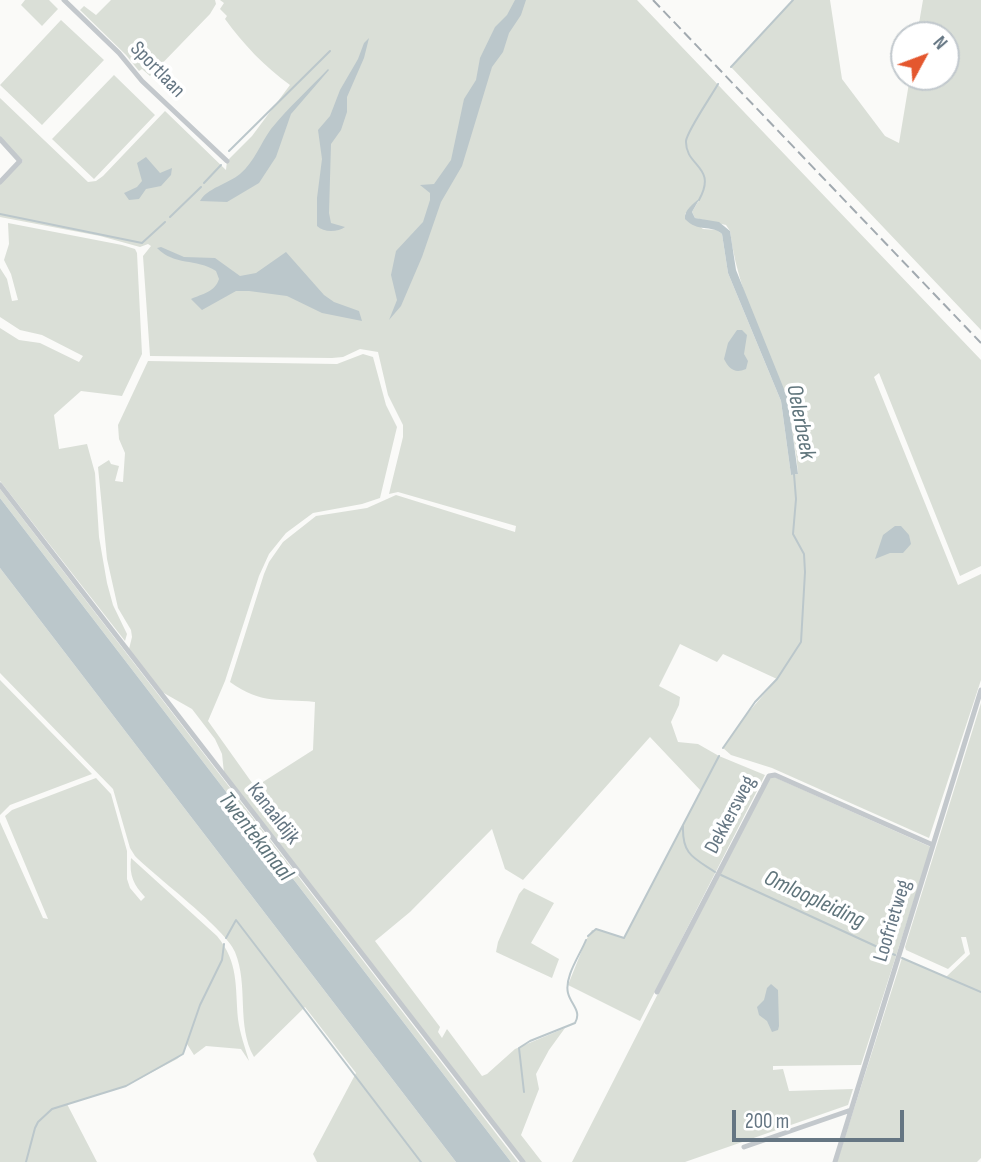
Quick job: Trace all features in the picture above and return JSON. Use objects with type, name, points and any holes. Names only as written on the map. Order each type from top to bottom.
[{"type":"street","name":"Sportlaan","points":[[64,0],[120,53],[142,80],[227,161]]},
{"type":"street","points":[[0,139],[20,160],[0,182]]},
{"type":"street","name":"Kanaaldijk","points":[[0,485],[523,1162]]},
{"type":"street","name":"Loofrietweg","points":[[835,1162],[981,690]]},
{"type":"street","name":"Dekkersweg","points":[[657,992],[760,791],[771,775],[933,845]]},
{"type":"street","points":[[744,1147],[851,1110]]},
{"type":"shaded area","points":[[25,0],[49,0],[58,9],[42,26],[21,5]]},
{"type":"shaded area","points":[[111,0],[215,0],[216,4],[210,14],[150,76],[142,69],[139,71],[80,10],[84,6],[96,15]]},
{"type":"shaded area","points":[[220,0],[637,0],[981,360],[981,566],[960,576],[879,373],[874,377],[958,585],[981,574],[981,680],[929,838],[772,768],[731,755],[723,748],[741,721],[777,679],[723,654],[717,662],[680,644],[659,686],[680,697],[671,722],[678,742],[698,744],[765,775],[640,1021],[568,985],[592,930],[624,938],[701,791],[650,737],[523,880],[505,869],[492,829],[410,912],[375,941],[440,1027],[438,1032],[442,1038],[447,1029],[482,1076],[515,1049],[565,1028],[536,1074],[539,1089],[521,1135],[542,1162],[525,1162],[224,773],[222,754],[215,739],[192,709],[162,692],[129,649],[131,630],[118,608],[107,559],[98,467],[109,460],[111,464],[119,466],[115,481],[123,482],[125,453],[119,439],[118,425],[148,361],[337,364],[363,354],[373,357],[386,405],[397,427],[380,498],[313,513],[286,533],[269,554],[259,576],[225,681],[208,721],[255,787],[313,750],[315,702],[261,697],[230,682],[264,574],[283,542],[316,516],[367,508],[396,495],[515,532],[516,526],[398,492],[389,494],[403,437],[403,425],[388,395],[378,352],[360,349],[343,357],[332,358],[150,356],[143,256],[151,246],[148,244],[140,247],[100,236],[0,217],[0,183],[23,161],[0,137],[0,98],[88,182],[103,176],[165,111],[226,170],[227,161],[252,136],[290,85],[263,63],[232,28],[225,19],[227,16],[220,9],[224,3]],"holes":[[[699,200],[692,212],[695,218],[726,225],[730,231],[744,292],[787,412],[798,474],[791,475],[781,401],[728,273],[722,234],[717,230],[703,229],[685,214]]]},
{"type":"shaded area","points":[[793,0],[830,0],[842,79],[885,136],[899,143],[908,91],[960,91],[960,21],[919,21],[923,0],[981,0],[981,330],[731,67]]},
{"type":"shaded area","points":[[61,20],[104,60],[42,125],[0,85]]},
{"type":"shaded area","points":[[114,75],[155,115],[94,179],[52,139]]},
{"type":"shaded area","points":[[8,223],[122,245],[135,249],[137,253],[142,354],[122,396],[81,391],[54,415],[59,449],[87,444],[95,473],[99,537],[107,583],[113,605],[127,634],[125,641],[0,481],[0,328],[19,340],[40,343],[79,362],[83,356],[42,335],[20,330],[0,317],[0,268],[7,279],[12,301],[18,300],[4,260],[9,244]]},
{"type":"shaded area","points":[[0,489],[518,1162],[511,1162],[0,498]]},
{"type":"shaded area","points":[[0,568],[456,1162],[317,1162],[313,1154],[356,1073],[305,1007],[254,1057],[245,1032],[239,965],[229,942],[205,917],[135,856],[130,848],[113,789],[0,673]]},
{"type":"shaded area","points":[[0,680],[92,774],[10,805],[0,815]]},
{"type":"shaded area","points":[[981,703],[981,1158],[977,1162],[837,1162],[902,958],[946,977],[970,954],[966,937],[961,937],[965,953],[948,969],[906,950],[905,947]]},
{"type":"shaded area","points":[[772,776],[931,847],[861,1065],[773,1066],[773,1070],[783,1069],[789,1091],[853,1089],[848,1105],[685,1162],[572,1162],[766,782]]},
{"type":"shaded area","points":[[96,778],[111,794],[127,851],[127,879],[130,888],[141,901],[145,897],[133,880],[131,858],[217,936],[224,946],[233,965],[239,1025],[249,1061],[241,1049],[206,1046],[194,1055],[187,1044],[183,1054],[177,1059],[126,1086],[67,1104],[97,1162],[0,1162],[0,822],[43,918],[48,919],[5,816],[12,810]]},
{"type":"shaded area","points":[[524,888],[554,903],[531,943],[559,959],[552,978],[496,952],[519,894]]},
{"type":"water","points":[[515,0],[526,0],[521,15],[509,33],[503,52],[492,67],[462,166],[441,202],[401,306],[389,320],[397,300],[391,275],[396,251],[423,222],[430,200],[430,193],[420,185],[434,184],[451,160],[464,99],[476,80],[480,58],[495,27],[507,15]]},
{"type":"water","points":[[369,38],[364,58],[347,97],[347,112],[341,130],[331,144],[329,213],[331,223],[345,227],[327,231],[317,226],[322,159],[318,130],[330,116],[340,90]]},
{"type":"water","points":[[328,69],[291,114],[276,157],[259,183],[227,202],[200,201],[245,169],[271,129]]},
{"type":"water","points":[[146,157],[160,173],[172,168],[171,175],[161,186],[146,189],[139,199],[129,200],[124,193],[137,187],[142,181],[137,163]]},
{"type":"water","points":[[700,198],[692,212],[695,218],[719,222],[730,231],[736,270],[788,399],[798,474],[791,475],[781,401],[728,273],[722,234],[713,229],[695,226],[685,219],[687,210]]},
{"type":"water","points":[[161,247],[184,257],[215,258],[240,276],[256,273],[286,252],[324,295],[334,302],[359,311],[362,321],[322,313],[287,296],[249,291],[236,291],[202,310],[191,299],[214,287],[219,279],[216,271],[164,254],[157,248]]},
{"type":"water","points":[[737,330],[742,330],[747,335],[744,354],[748,361],[746,369],[739,371],[730,368],[724,359],[728,343]]},
{"type":"water","name":"Twentekanaal","points":[[0,498],[511,1162],[456,1162],[0,568]]},
{"type":"water","points":[[895,526],[901,526],[909,535],[911,544],[903,553],[890,553],[875,559],[883,535]]},
{"type":"water","points":[[771,984],[778,990],[779,1026],[778,1030],[772,1032],[767,1021],[759,1015],[757,1007],[764,1000]]},
{"type":"waterway","name":"Oelerbeek","points":[[731,67],[793,0]]},
{"type":"waterway","points":[[229,151],[330,51]]},
{"type":"waterway","name":"Oelerbeek","points":[[699,200],[705,180],[687,150],[686,141],[718,84]]},
{"type":"waterway","points":[[204,183],[221,165]]},
{"type":"waterway","points":[[170,217],[201,187]]},
{"type":"waterway","points":[[0,214],[142,243],[165,222]]},
{"type":"waterway","name":"Oelerbeek","points":[[723,748],[755,702],[777,679],[801,642],[805,572],[804,554],[793,534],[796,499],[794,474]]},
{"type":"waterway","name":"Oelerbeek","points":[[588,936],[596,929],[624,938],[719,756]]},
{"type":"waterway","name":"Omloopleiding","points":[[683,826],[687,850],[695,859],[715,872]]},
{"type":"waterway","name":"Omloopleiding","points":[[721,875],[895,955]]},
{"type":"waterway","points":[[226,938],[236,920],[421,1162]]},
{"type":"waterway","name":"Oelerbeek","points":[[524,1092],[519,1048],[575,1023],[577,1019],[577,1011],[567,987],[570,973],[586,940]]},
{"type":"waterway","points":[[26,1162],[35,1128],[52,1109],[126,1086],[183,1054],[200,1005],[222,960],[224,944]]},
{"type":"waterway","name":"Omloopleiding","points":[[902,958],[981,992]]},
{"type":"railway","points":[[653,0],[981,343]]}]
